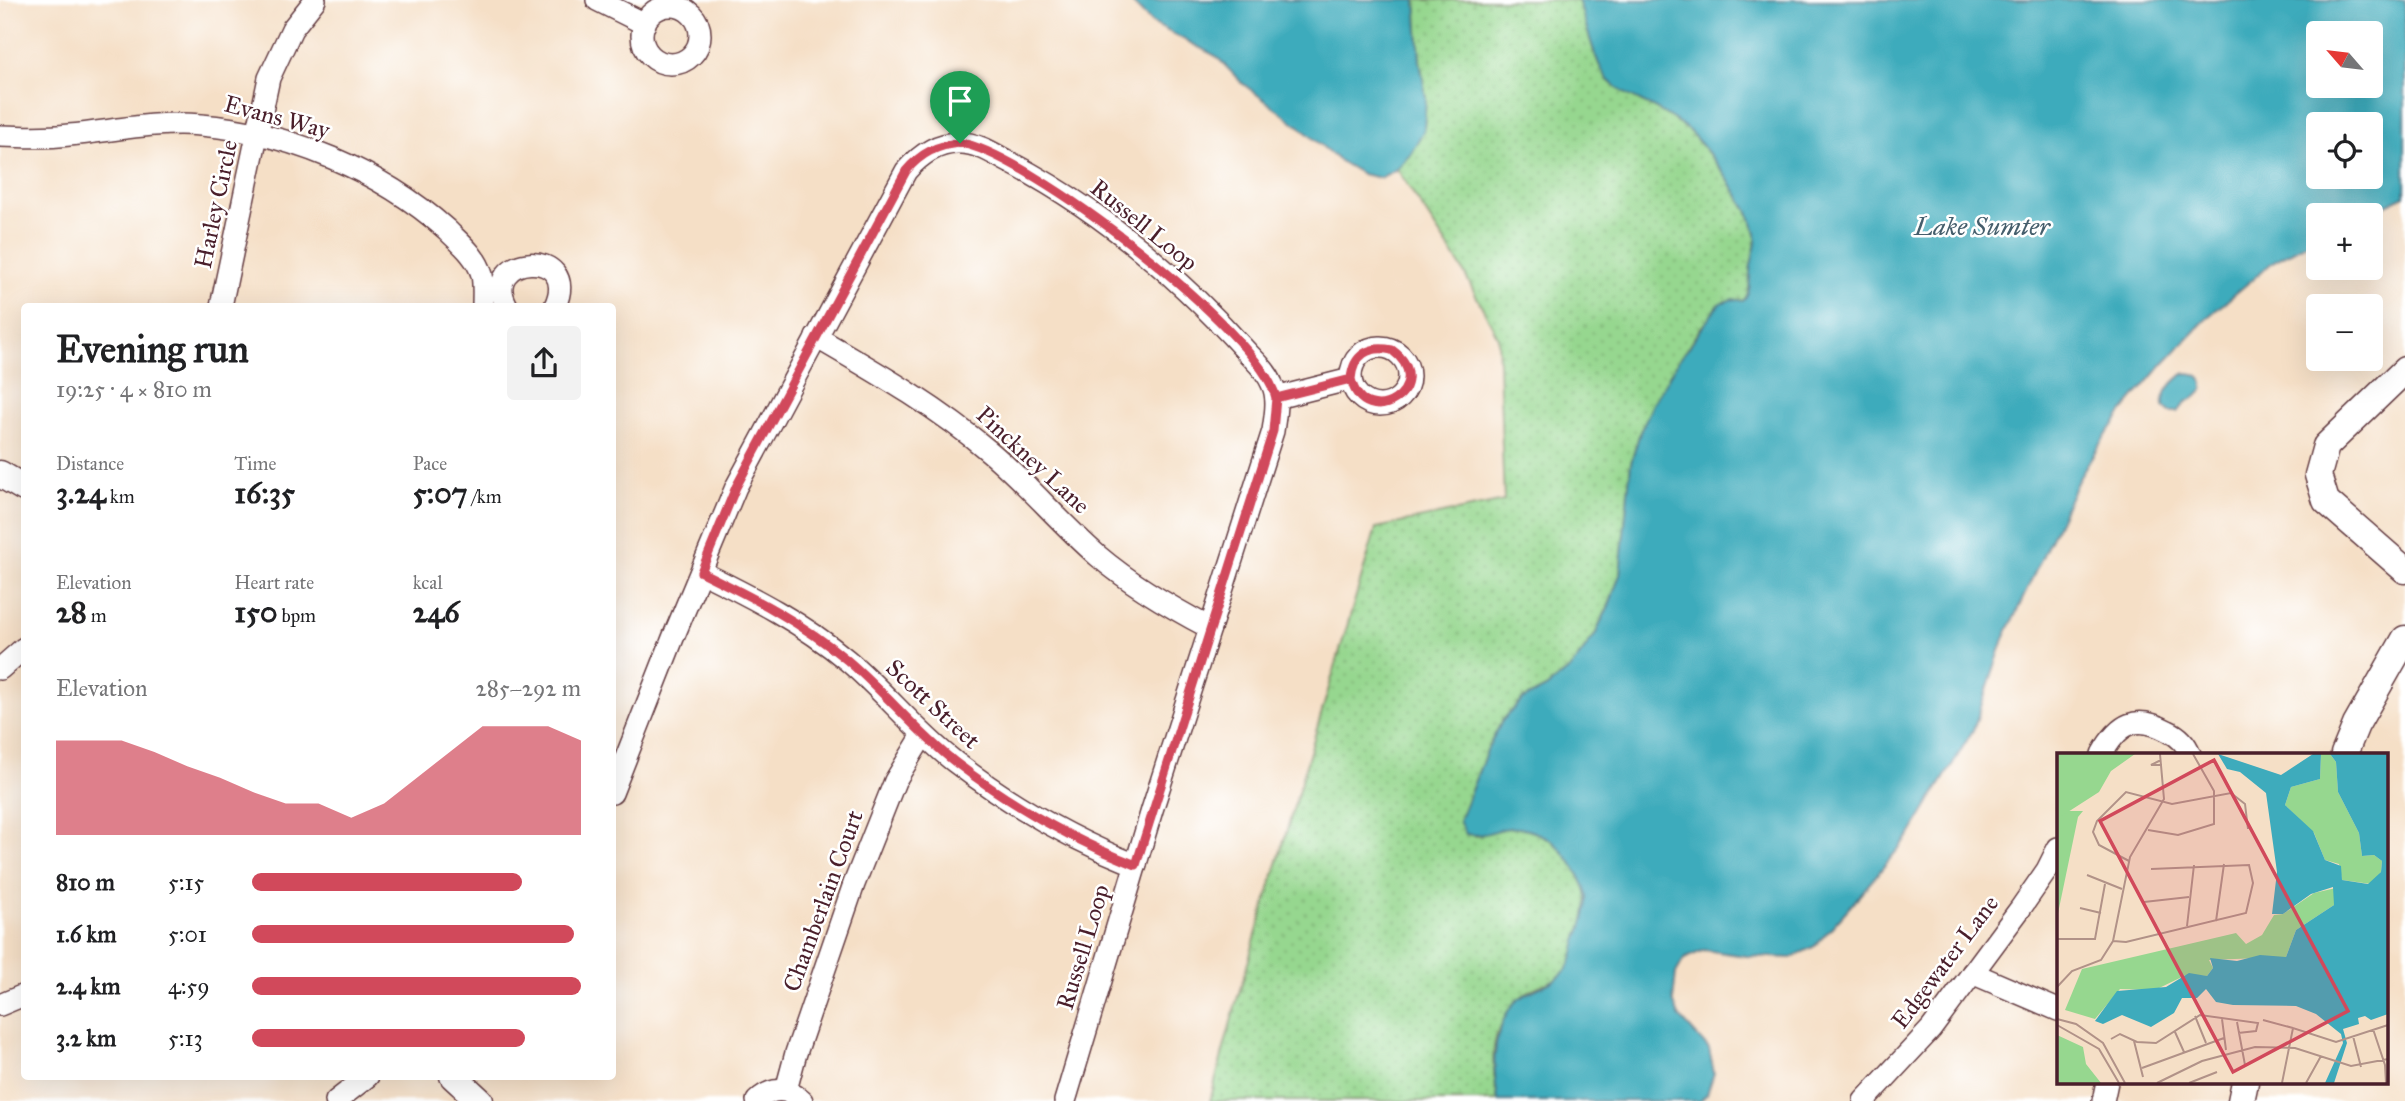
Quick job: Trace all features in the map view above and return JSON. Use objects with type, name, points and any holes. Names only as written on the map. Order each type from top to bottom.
[{"type":"street","name":"Harley Circle","points":[[223,303],[269,78],[292,29],[315,0]]},
{"type":"street","points":[[597,0],[645,24]]},
{"type":"street","name":"Evans Way","points":[[0,136],[68,136],[127,127],[201,125],[317,152],[371,177],[433,218],[460,242],[481,273],[494,299]]},
{"type":"street","name":"Russell Loop","points":[[616,783],[736,487],[906,171],[933,148],[946,144],[973,145],[1023,169],[1073,200],[1174,279],[1231,334],[1266,372],[1276,398],[1273,431],[1136,865],[1065,1101]]},
{"type":"street","name":"Evans Way","points":[[494,299],[503,281],[516,266],[535,262],[552,271],[558,280],[556,303]]},
{"type":"street","name":"Pinckney Lane","points":[[816,337],[918,397],[954,422],[1022,480],[1101,558],[1146,592],[1210,628]]},
{"type":"street","points":[[2405,370],[2326,446],[2318,475],[2326,501],[2405,570]]},
{"type":"street","points":[[1276,398],[1351,379]]},
{"type":"street","points":[[0,474],[21,486]]},
{"type":"street","name":"Scott Street","points":[[701,572],[769,607],[820,639],[871,682],[923,735],[989,787],[1060,831],[1136,865]]},
{"type":"street","points":[[2344,753],[2356,725],[2405,639]]},
{"type":"street","points":[[0,669],[21,651]]},
{"type":"street","points":[[2103,753],[2113,736],[2124,726],[2138,722],[2154,723],[2178,735],[2189,753]]},
{"type":"street","name":"Chamberlain Court","points":[[757,1101],[766,1093],[776,1090],[794,1096],[796,1053],[875,831],[895,781],[923,735]]},
{"type":"street","name":"Edgewater Lane","points":[[1864,1101],[1931,1029],[1972,973],[2053,873]]},
{"type":"street","points":[[1972,973],[2057,1009]]},
{"type":"street","points":[[0,1005],[21,996]]},
{"type":"street","points":[[336,1101],[363,1080]]},
{"type":"street","points":[[457,1080],[480,1101]]},
{"type":"green space","points":[[1416,0],[1578,0],[1595,54],[1608,80],[1620,90],[1686,128],[1707,151],[1747,210],[1756,234],[1749,289],[1743,301],[1733,299],[1702,326],[1678,361],[1640,432],[1631,463],[1620,575],[1595,635],[1571,668],[1546,688],[1522,700],[1502,721],[1488,748],[1459,821],[1476,836],[1512,827],[1539,833],[1548,838],[1558,846],[1580,876],[1587,899],[1582,931],[1567,969],[1556,979],[1520,998],[1509,1011],[1498,1032],[1493,1058],[1498,1101],[1210,1101],[1236,1003],[1376,528],[1504,501],[1498,337],[1461,267],[1397,169],[1411,153],[1426,98],[1420,61]]},
{"type":"water","points":[[1129,0],[1416,0],[1420,61],[1426,98],[1424,130],[1411,153],[1397,169],[1380,178],[1362,174],[1338,160],[1299,126],[1242,83],[1216,56],[1152,23]]},
{"type":"water","name":"Lake Sumter","points":[[1578,0],[2405,0],[2405,196],[2383,206],[2383,203],[2306,203],[2306,244],[2274,261],[2209,316],[2128,405],[2078,480],[2004,639],[1973,730],[1910,835],[1815,946],[1791,958],[1746,956],[1704,950],[1684,959],[1676,973],[1673,1001],[1679,1016],[1709,1049],[1714,1073],[1707,1094],[1700,1101],[1498,1101],[1495,1056],[1502,1024],[1519,999],[1559,977],[1568,967],[1585,916],[1587,900],[1580,877],[1552,841],[1519,828],[1466,834],[1459,821],[1488,748],[1502,721],[1522,700],[1546,688],[1571,668],[1595,635],[1620,574],[1631,463],[1640,432],[1678,361],[1720,303],[1733,299],[1743,301],[1749,289],[1756,234],[1738,195],[1707,151],[1686,128],[1620,90],[1608,80],[1595,54]]},
{"type":"water","points":[[2186,373],[2199,377],[2203,390],[2186,402],[2178,412],[2170,412],[2164,407],[2167,391],[2173,382]]},
{"type":"route","points":[[960,143],[933,148],[913,162],[906,171],[736,487],[701,572],[797,622],[820,639],[848,660],[923,735],[989,787],[1060,831],[1136,865],[1273,431],[1276,398],[1351,379],[1353,388],[1365,401],[1382,405],[1399,398],[1405,391],[1409,374],[1406,364],[1392,350],[1373,349],[1356,360],[1351,379],[1276,398],[1266,372],[1231,334],[1174,279],[1120,235],[1073,200],[1023,169],[987,150],[960,143]]}]
